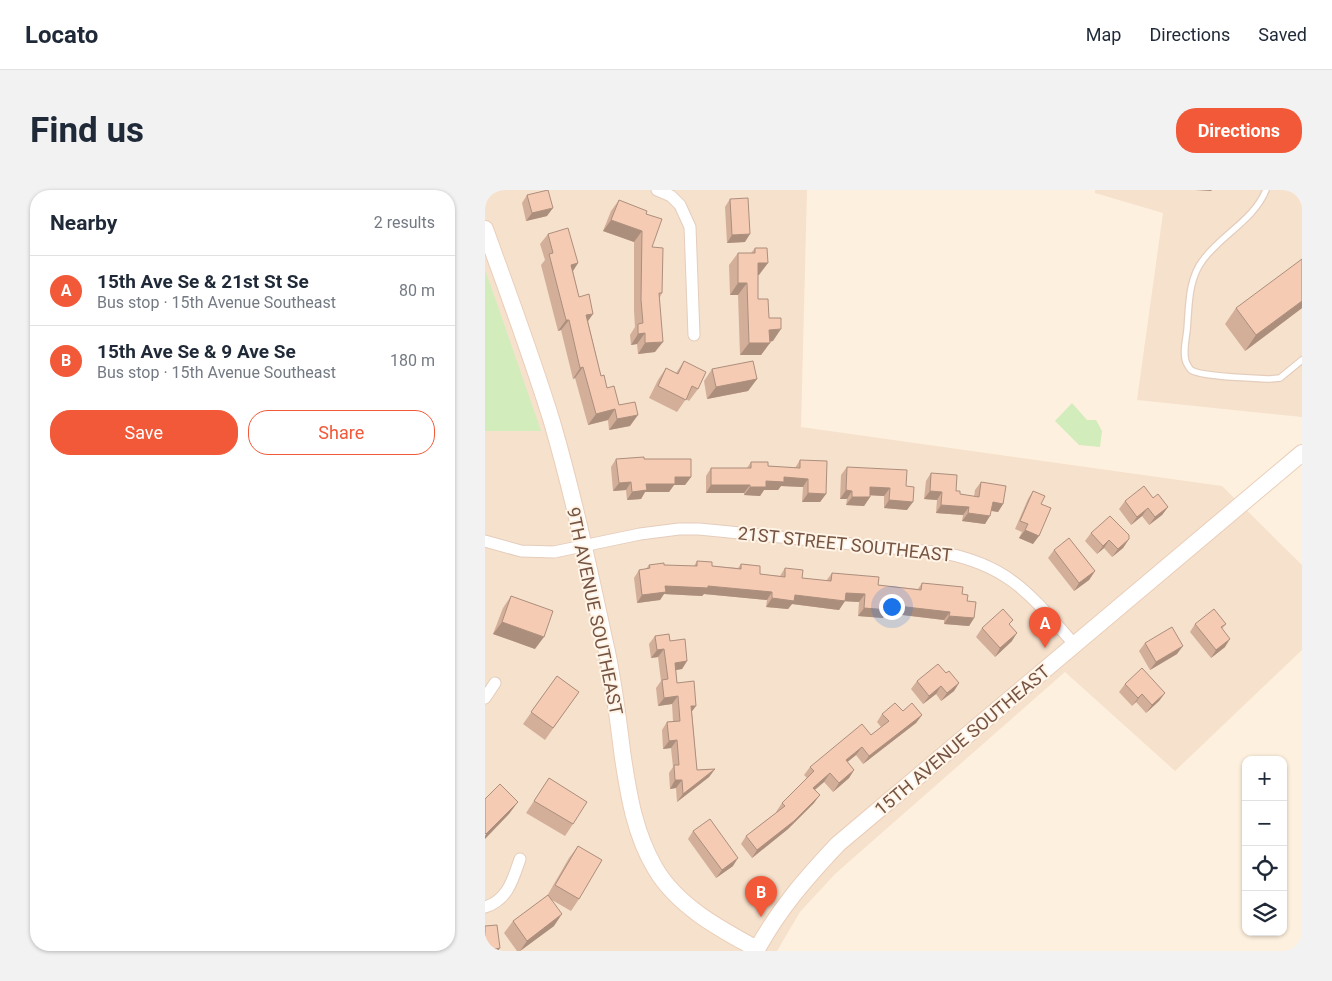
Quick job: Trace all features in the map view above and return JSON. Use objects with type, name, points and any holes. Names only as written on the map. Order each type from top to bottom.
[{"type":"street","points":[[657,190],[671,196],[681,205],[689,226],[694,335]]},
{"type":"street","name":"9TH AVENUE SOUTHEAST","points":[[485,229],[552,422],[606,646],[631,806],[640,841],[656,870],[674,892],[691,908],[756,950]]},
{"type":"street","name":"15TH AVENUE SOUTHEAST","points":[[756,950],[790,896],[838,844],[1302,453]]},
{"type":"street","name":"21ST STREET SOUTHEAST","points":[[485,541],[521,551],[554,552],[659,531],[699,529],[944,553],[965,557],[1004,574],[1034,599],[1075,645]]},
{"type":"street","points":[[485,698],[495,683]]},
{"type":"street","points":[[485,907],[501,899],[508,891],[520,858]]},
{"type":"lane","points":[[1266,190],[1252,212],[1201,261],[1193,280],[1190,295],[1185,362],[1191,370],[1203,374],[1270,380],[1280,378],[1302,360]]},
{"type":"shaded area","points":[[485,190],[807,190],[801,427],[1222,486],[1302,565],[1302,650],[1175,771],[1065,672],[835,874],[800,912],[777,951],[485,951],[485,431],[540,431],[485,269]]},
{"type":"shaded area","points":[[1095,190],[1302,190],[1302,417],[1137,400],[1163,213],[1095,193]]},
{"type":"green space","points":[[485,269],[541,431],[485,431]]},
{"type":"green space","points":[[1072,403],[1087,420],[1096,420],[1102,431],[1100,447],[1079,445],[1055,421]]},
{"type":"building","points":[[548,190],[553,208],[532,213],[527,195]]},
{"type":"building","points":[[748,198],[750,234],[732,235],[730,199]]},
{"type":"building","points":[[619,200],[647,211],[646,214],[662,219],[652,247],[663,248],[662,293],[659,293],[663,342],[645,343],[645,333],[638,334],[638,324],[643,323],[641,300],[642,231],[611,220]]},
{"type":"building","points":[[568,228],[578,263],[571,265],[579,297],[589,294],[593,314],[586,315],[601,376],[604,375],[607,388],[614,386],[619,405],[635,402],[638,415],[617,419],[615,409],[596,414],[583,367],[580,368],[569,320],[566,320],[549,254],[553,253],[548,234]]},
{"type":"building","points":[[755,248],[767,248],[768,263],[758,263],[758,299],[768,299],[769,318],[781,318],[781,329],[769,330],[770,343],[749,343],[747,283],[738,283],[738,253],[755,253]]},
{"type":"building","points":[[1302,259],[1302,301],[1256,335],[1236,308]]},
{"type":"building","points":[[684,361],[706,372],[698,389],[692,386],[686,400],[658,386],[666,368],[678,374]]},
{"type":"building","points":[[753,361],[757,379],[716,387],[712,369]]},
{"type":"building","points":[[644,457],[644,459],[691,459],[691,477],[675,477],[675,484],[646,484],[647,490],[632,492],[631,482],[619,483],[616,459]]},
{"type":"building","points":[[800,460],[827,461],[826,494],[808,493],[808,479],[784,477],[784,482],[766,481],[766,487],[711,485],[711,468],[751,468],[751,462],[768,462],[768,466],[800,468]]},
{"type":"building","points":[[847,467],[907,470],[906,486],[914,487],[913,502],[889,500],[890,488],[870,487],[870,497],[852,497],[852,491],[846,490]]},
{"type":"building","points":[[931,473],[957,475],[956,491],[960,491],[960,494],[979,497],[981,482],[1006,486],[1003,504],[993,502],[990,516],[968,513],[969,507],[941,505],[942,492],[930,491]]},
{"type":"building","points":[[1144,486],[1153,498],[1158,494],[1168,507],[1155,517],[1148,508],[1137,517],[1125,501]]},
{"type":"building","points":[[1033,491],[1045,496],[1041,504],[1051,508],[1039,536],[1025,530],[1028,524],[1020,521]]},
{"type":"building","points":[[1110,516],[1129,535],[1129,539],[1118,549],[1109,540],[1103,546],[1091,533]]},
{"type":"building","points":[[1069,538],[1095,571],[1079,583],[1054,550]]},
{"type":"building","points":[[697,561],[712,562],[712,566],[741,569],[741,564],[760,566],[760,574],[785,577],[785,568],[803,570],[802,578],[831,581],[832,573],[879,577],[878,585],[921,590],[922,583],[963,587],[962,594],[968,595],[967,601],[976,602],[974,618],[949,616],[950,612],[889,605],[889,610],[864,608],[865,594],[846,593],[845,601],[795,595],[794,601],[772,598],[772,592],[708,586],[708,588],[665,586],[666,592],[642,595],[639,570],[650,568],[649,565],[664,563],[664,565],[697,566]]},
{"type":"building","points":[[511,596],[553,611],[544,637],[502,622]]},
{"type":"building","points":[[1003,609],[1013,620],[1009,624],[1017,633],[1000,648],[982,628]]},
{"type":"building","points":[[1214,609],[1226,624],[1221,627],[1230,639],[1216,650],[1195,624]]},
{"type":"building","points":[[1172,627],[1183,646],[1156,662],[1145,643]]},
{"type":"building","points":[[669,634],[670,641],[685,639],[687,661],[675,663],[677,683],[694,681],[696,706],[691,706],[697,770],[715,769],[683,794],[682,780],[675,780],[674,765],[679,765],[677,740],[669,741],[667,722],[680,721],[678,696],[664,698],[662,680],[668,679],[664,649],[657,650],[655,636]]},
{"type":"building","points":[[938,664],[946,673],[949,671],[959,683],[947,693],[941,686],[929,696],[917,681]]},
{"type":"building","points":[[1142,668],[1165,693],[1152,705],[1142,694],[1138,698],[1125,684]]},
{"type":"building","points":[[557,676],[579,692],[553,728],[531,712]]},
{"type":"building","points":[[895,703],[903,711],[912,703],[922,715],[869,756],[862,747],[846,760],[854,770],[839,783],[830,773],[813,788],[820,795],[794,821],[757,850],[746,836],[785,806],[782,803],[814,771],[810,767],[862,724],[871,735],[889,721],[882,714]]},
{"type":"building","points":[[549,778],[587,802],[573,824],[534,801]]},
{"type":"building","points":[[500,784],[518,802],[486,834],[485,799]]},
{"type":"building","points":[[710,819],[738,858],[722,870],[693,831]]},
{"type":"building","points":[[578,846],[602,860],[579,899],[555,885]]},
{"type":"building","points":[[548,895],[562,914],[527,941],[513,921]]},
{"type":"building","points":[[497,925],[500,948],[485,951],[485,926]]},
{"type":"place","name":"15th Ave Se & 21st St Se","points":[[1045,648]]},
{"type":"place","name":"15th Ave Se & 9 Ave Se","points":[[761,917]]}]
